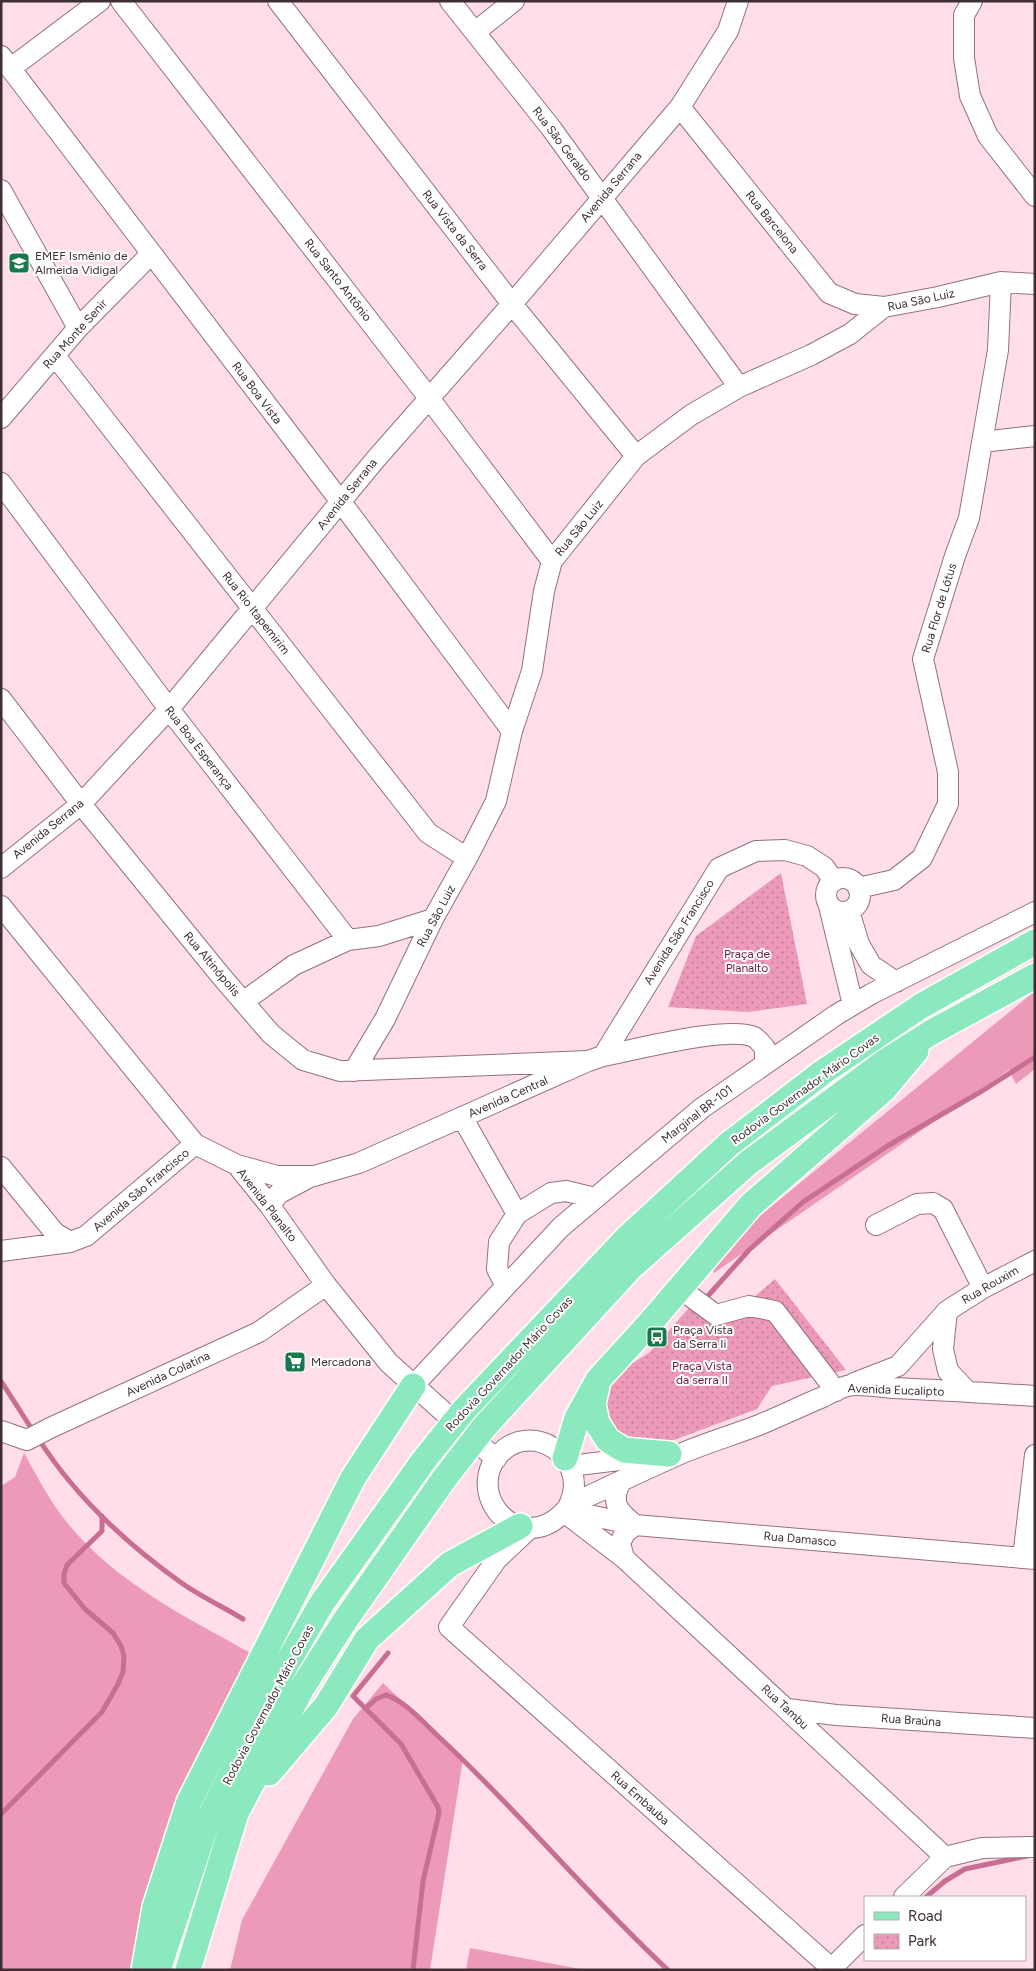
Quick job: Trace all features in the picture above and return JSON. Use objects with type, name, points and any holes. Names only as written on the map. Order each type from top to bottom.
[{"type":"main road","name":"Rodovia Governador Mário Covas","points":[[158,1970],[206,1825],[282,1672],[322,1603],[424,1460],[464,1410],[627,1238],[729,1144],[823,1072],[922,1006],[1035,942]]},
{"type":"main road","name":"Rodovia Governador Mário Covas","points":[[188,1970],[236,1813],[302,1688],[344,1622],[444,1479],[485,1426],[630,1268],[748,1163],[886,1061],[932,1032],[1035,976]]},
{"type":"main road","points":[[567,1462],[577,1418],[598,1380],[751,1205],[884,1088],[932,1032]]},
{"type":"main road","points":[[598,1380],[593,1404],[597,1423],[608,1440],[624,1450],[675,1454]]},
{"type":"main road","points":[[144,1970],[155,1907],[189,1802],[353,1478],[413,1386]]},
{"type":"main road","points":[[236,1813],[326,1706],[366,1639],[450,1564],[525,1527]]},
{"type":"street","points":[[6,62],[100,1]]},
{"type":"street","name":"Rua Santo Antônio","points":[[121,1],[429,398],[552,561]]},
{"type":"street","name":"Rua Vista da Serra","points":[[278,1],[512,304],[636,456]]},
{"type":"street","name":"Rua São Geraldo","points":[[450,1],[551,128],[739,387]]},
{"type":"street","points":[[475,32],[514,1]]},
{"type":"street","name":"Avenida Serrana","points":[[1,868],[81,804],[169,709],[429,398],[512,304],[680,106],[728,31],[738,1]]},
{"type":"street","points":[[972,1],[964,15],[964,58],[970,96],[988,136],[1035,196]]},
{"type":"street","name":"Rua Boa Vista","points":[[6,62],[341,502],[512,731]]},
{"type":"street","name":"Rua Barcelona","points":[[680,106],[829,293],[855,304],[884,307]]},
{"type":"street","points":[[1,190],[78,328]]},
{"type":"street","name":"Rua Monte Senir","points":[[1,418],[78,328],[152,254]]},
{"type":"street","name":"Rua São Luiz","points":[[354,1071],[385,1019],[433,919],[496,801],[512,731],[532,672],[544,592],[552,561],[636,456],[691,415],[739,387],[811,355],[850,334],[884,307],[938,297],[1001,282],[1034,283]]},
{"type":"street","name":"Rua Flor de Lótus","points":[[858,888],[894,880],[922,858],[948,804],[948,772],[923,659],[955,556],[969,518],[998,350],[1001,282]]},
{"type":"street","name":"Rua Rio Itapemirim","points":[[55,356],[428,833],[467,858]]},
{"type":"street","points":[[982,442],[1035,436]]},
{"type":"street","name":"Rua Boa Esperança","points":[[1,483],[169,709],[348,940]]},
{"type":"street","name":"Rua Altinópolis","points":[[1,699],[81,804],[243,1002],[271,1034],[304,1060],[340,1071],[354,1071],[596,1058]]},
{"type":"street","name":"Avenida São Francisco","points":[[596,1058],[718,868],[756,851],[785,850],[807,856],[824,867],[834,881]]},
{"type":"street","points":[[829,906],[838,912],[849,911],[858,904],[860,893],[852,880],[839,879],[834,881],[826,890],[825,895],[853,1005]]},
{"type":"street","name":"Avenida Planalto","points":[[1,906],[195,1144],[237,1165],[270,1206],[326,1285],[389,1363],[496,1459]]},
{"type":"street","points":[[849,911],[859,944],[871,966],[896,982]]},
{"type":"street","name":"Marginal BR-101","points":[[413,1386],[561,1227],[702,1108],[853,1005],[1035,912]]},
{"type":"street","points":[[243,1002],[294,965],[348,940],[379,936],[433,919]]},
{"type":"street","name":"Avenida Central","points":[[237,1165],[277,1176],[314,1176],[359,1163],[596,1058],[702,1036],[736,1035],[754,1038],[765,1048],[765,1064]]},
{"type":"street","points":[[508,1064],[513,1067],[517,1075],[517,1086],[511,1095]]},
{"type":"street","points":[[462,1117],[517,1214]]},
{"type":"street","name":"Avenida São Francisco","points":[[1,1251],[70,1242],[86,1236],[195,1144]]},
{"type":"street","points":[[1,1166],[55,1233],[70,1242]]},
{"type":"street","points":[[270,1206],[278,1194],[296,1183],[314,1176]]},
{"type":"street","points":[[506,1286],[498,1269],[499,1242],[517,1214],[551,1193],[566,1191],[595,1198]]},
{"type":"street","points":[[876,1225],[917,1204],[933,1203],[943,1209],[983,1288]]},
{"type":"street","name":"Rua Rouxim","points":[[842,1388],[898,1366],[946,1311],[983,1288],[1035,1261]]},
{"type":"street","name":"Avenida Colatina","points":[[1,1431],[27,1440],[259,1332],[326,1285]]},
{"type":"street","points":[[679,1288],[716,1315],[749,1306],[775,1311],[842,1388]]},
{"type":"street","points":[[946,1311],[943,1348],[948,1371],[968,1392]]},
{"type":"street","name":"Avenida Eucalipto","points":[[566,1509],[675,1454],[758,1425],[842,1388],[1035,1396]]},
{"type":"street","points":[[532,1441],[552,1446],[567,1462],[574,1480],[574,1491],[566,1509],[550,1524],[525,1527],[502,1516],[490,1499],[488,1478],[496,1459],[511,1445],[532,1441]]},
{"type":"street","name":"Avenida Eucalipto","points":[[567,1462],[675,1454]]},
{"type":"street","points":[[1029,1559],[1035,1455]]},
{"type":"street","points":[[620,1483],[615,1492],[616,1504],[622,1515],[635,1525],[625,1533],[620,1543],[624,1558]]},
{"type":"street","name":"Rua Damasco","points":[[566,1509],[635,1525],[1029,1559]]},
{"type":"street","name":"Rua Tambu","points":[[566,1509],[624,1558],[945,1857]]},
{"type":"street","name":"Rua Embauba","points":[[525,1527],[497,1559],[449,1627],[831,1969]]},
{"type":"street","name":"Rua Braúna","points":[[788,1709],[836,1715],[1035,1728]]},
{"type":"street","points":[[824,1743],[836,1715]]},
{"type":"street","points":[[905,1896],[945,1857],[982,1848],[1035,1847]]},
{"type":"street","points":[[831,1969],[864,1936]]},
{"type":"green space","name":"Praça de Planalto","points":[[781,873],[807,1004],[748,1012],[668,1007],[696,936]]},
{"type":"green space","points":[[1035,991],[1035,1069],[1016,1084],[1009,1070],[714,1273],[707,1259]]},
{"type":"green space","name":"Praça Vista da serra II","points":[[775,1279],[846,1370],[772,1386],[757,1409],[674,1440],[639,1444],[625,1437],[610,1423],[604,1403],[607,1386],[614,1375],[650,1352],[694,1302],[723,1324]]},
{"type":"green space","points":[[24,1453],[62,1516],[103,1560],[151,1596],[256,1656],[170,1825],[130,1970],[1,1970],[1,1486],[15,1477]]},
{"type":"green space","points":[[383,1683],[463,1759],[430,1970],[230,1970],[242,1920],[353,1719]]},
{"type":"green space","points":[[470,1948],[585,1970],[466,1970]]},
{"type":"waterway","points":[[706,1298],[749,1250],[803,1202],[889,1145],[982,1091],[1035,1057]]},
{"type":"waterway","points":[[1,1381],[33,1431]]},
{"type":"waterway","points":[[38,1438],[52,1459],[85,1499],[122,1536],[183,1584],[243,1619]]},
{"type":"waterway","points":[[1,1814],[102,1712],[123,1672],[124,1656],[121,1646],[113,1633],[85,1609],[64,1583],[67,1565],[102,1531],[102,1516]]},
{"type":"waterway","points":[[388,1653],[353,1696],[401,1744],[438,1807],[439,1813],[423,1881],[413,1970]]},
{"type":"waterway","points":[[366,1708],[376,1699],[386,1695],[400,1702],[414,1713],[469,1765],[638,1942],[668,1970]]},
{"type":"waterway","points":[[927,1896],[945,1881],[965,1869],[1027,1856]]},
{"type":"place","name":"EMEF Ismênio de Almeida Vidigal","points":[[19,263]]},
{"type":"place","name":"Praça Vista da Serra Ii","points":[[657,1337]]},
{"type":"place","name":"Mercadona","points":[[295,1362]]}]
